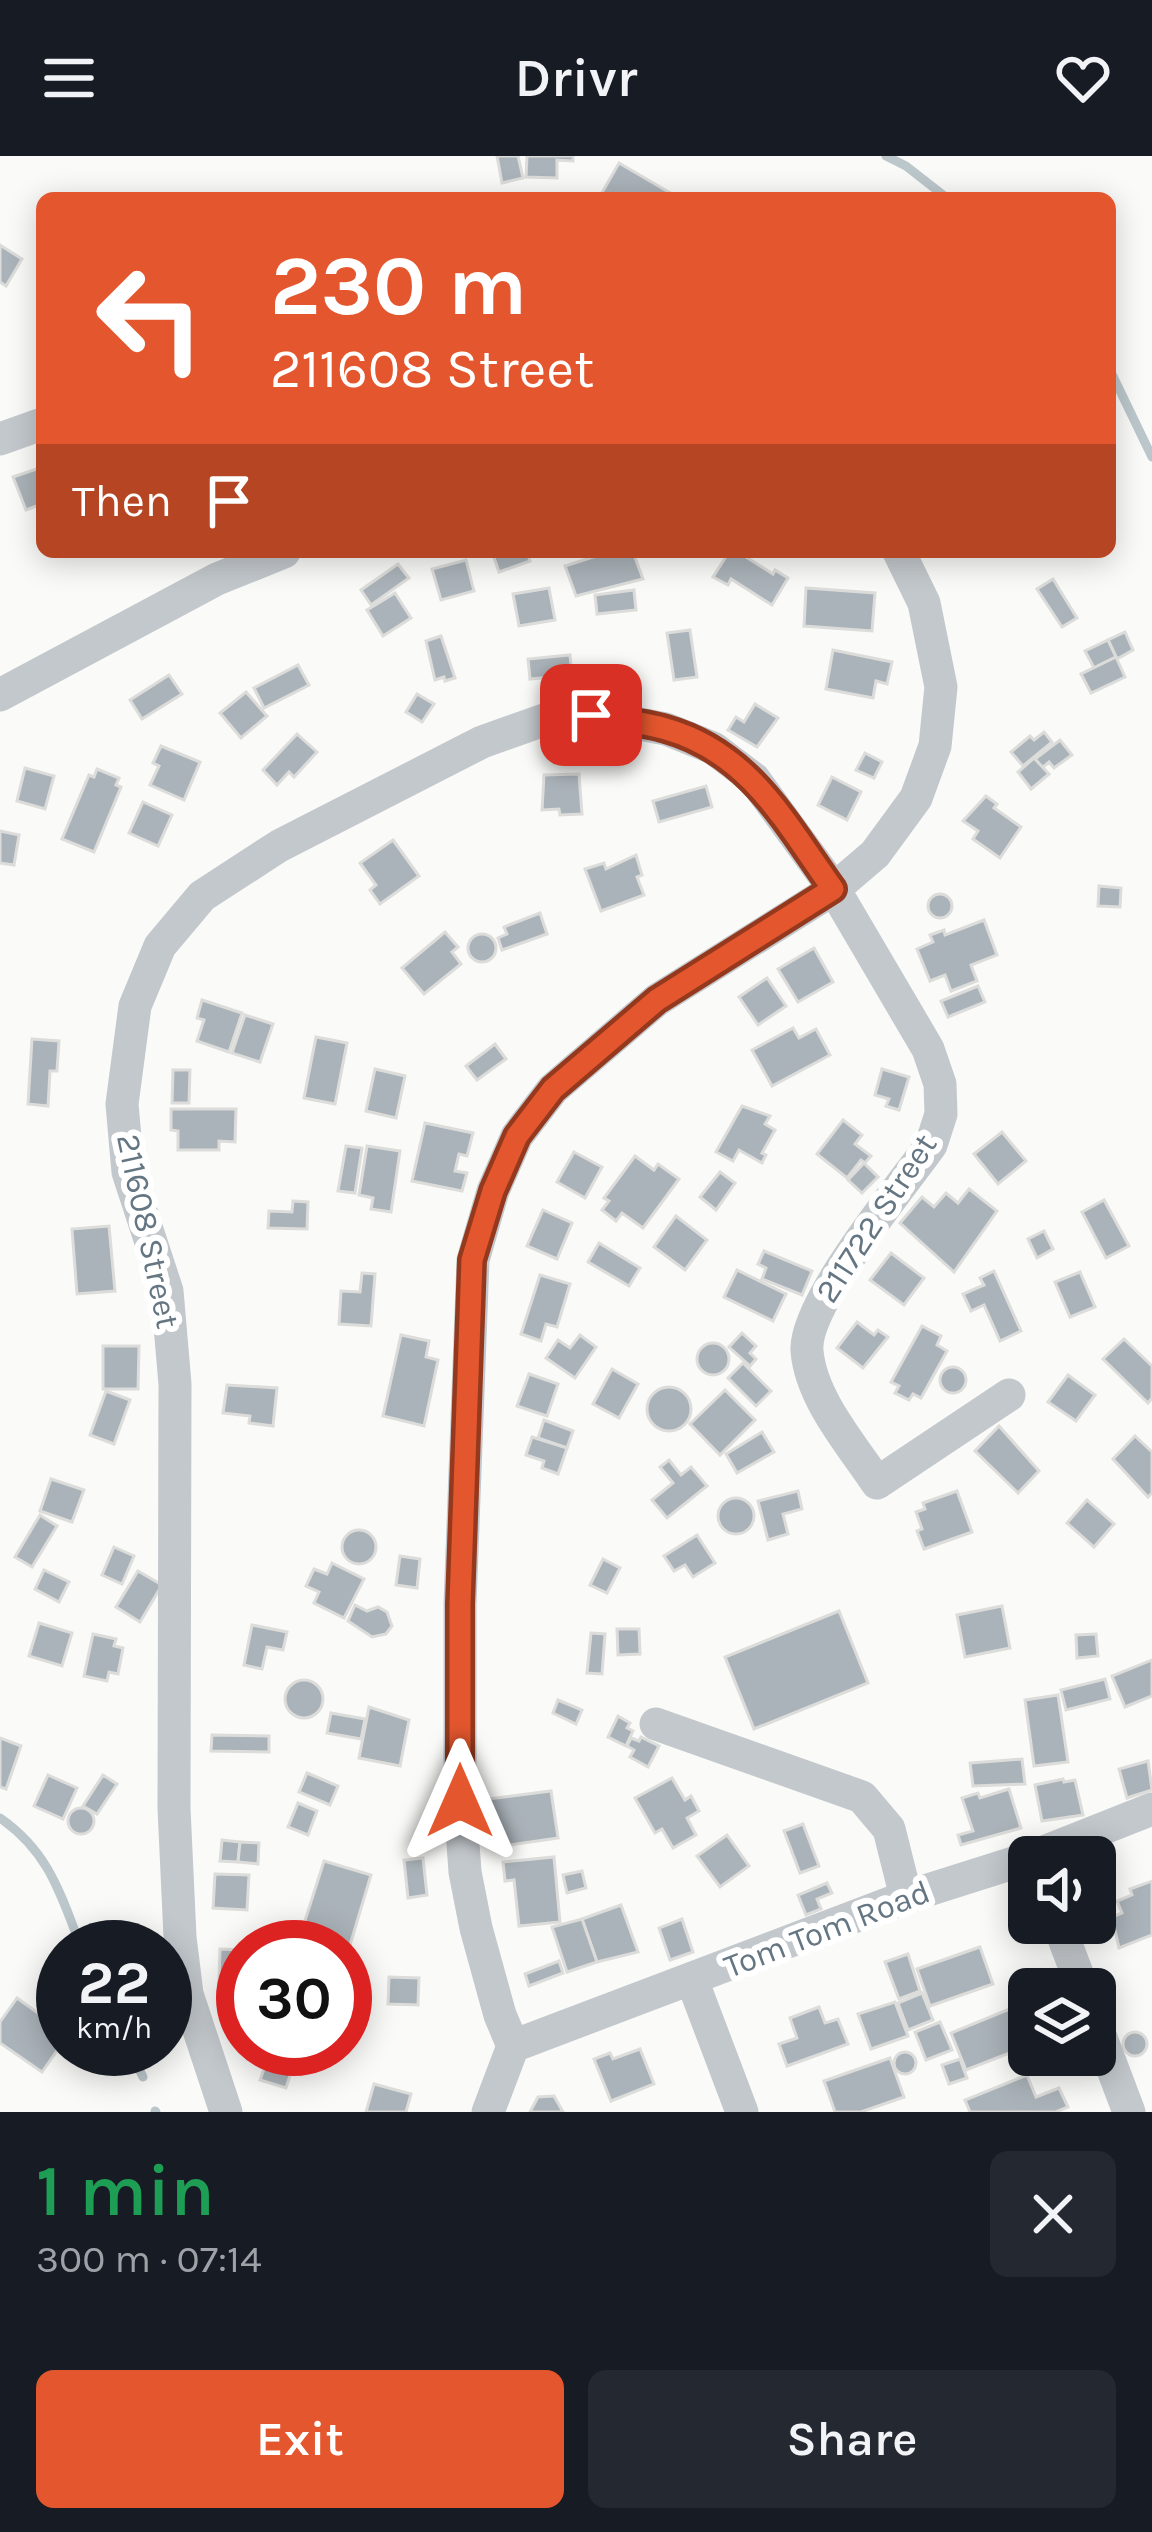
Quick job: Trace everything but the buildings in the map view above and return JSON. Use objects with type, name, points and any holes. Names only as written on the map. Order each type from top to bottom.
[{"type":"street","points":[[0,439],[36,426]]},
{"type":"street","points":[[0,694],[217,579],[269,558]]},
{"type":"street","points":[[514,2046],[500,2015],[476,1928],[465,1872],[460,1801],[460,1604],[472,1260],[493,1191],[517,1136],[553,1089],[657,1000],[833,889],[875,854],[916,798],[935,746],[941,688],[924,604],[901,558]]},
{"type":"street","name":"211608 Street","points":[[226,2112],[187,1994],[180,1937],[174,1808],[175,1384],[167,1291],[128,1172],[122,1104],[135,1006],[160,946],[202,896],[279,845],[482,742],[544,720],[591,715],[666,729],[713,748],[754,779],[833,889]]},
{"type":"street","name":"211722 Street","points":[[833,889],[928,1049],[940,1084],[940,1114],[931,1145],[817,1307],[807,1351],[816,1384],[877,1483],[1009,1395]]},
{"type":"street","points":[[656,1724],[862,1797],[889,1829],[906,1897]]},
{"type":"street","name":"Tom Tom Road","points":[[1084,1836],[1152,1809]]},
{"type":"street","name":"Tom Tom Road","points":[[742,2112],[692,1980],[906,1897],[1008,1864]]},
{"type":"street","points":[[488,2112],[514,2046],[692,1980]]},
{"type":"street","points":[[1115,2076],[1129,2112]]},
{"type":"waterway","points":[[886,156],[939,192]]},
{"type":"waterway","points":[[1116,382],[1152,457]]},
{"type":"waterway","points":[[0,1818],[42,1860],[70,1920]]},
{"type":"route","points":[[460,1801],[460,1604],[472,1260],[493,1191],[517,1136],[553,1089],[657,1000],[833,889],[754,779],[713,748],[666,729],[591,715]]}]
